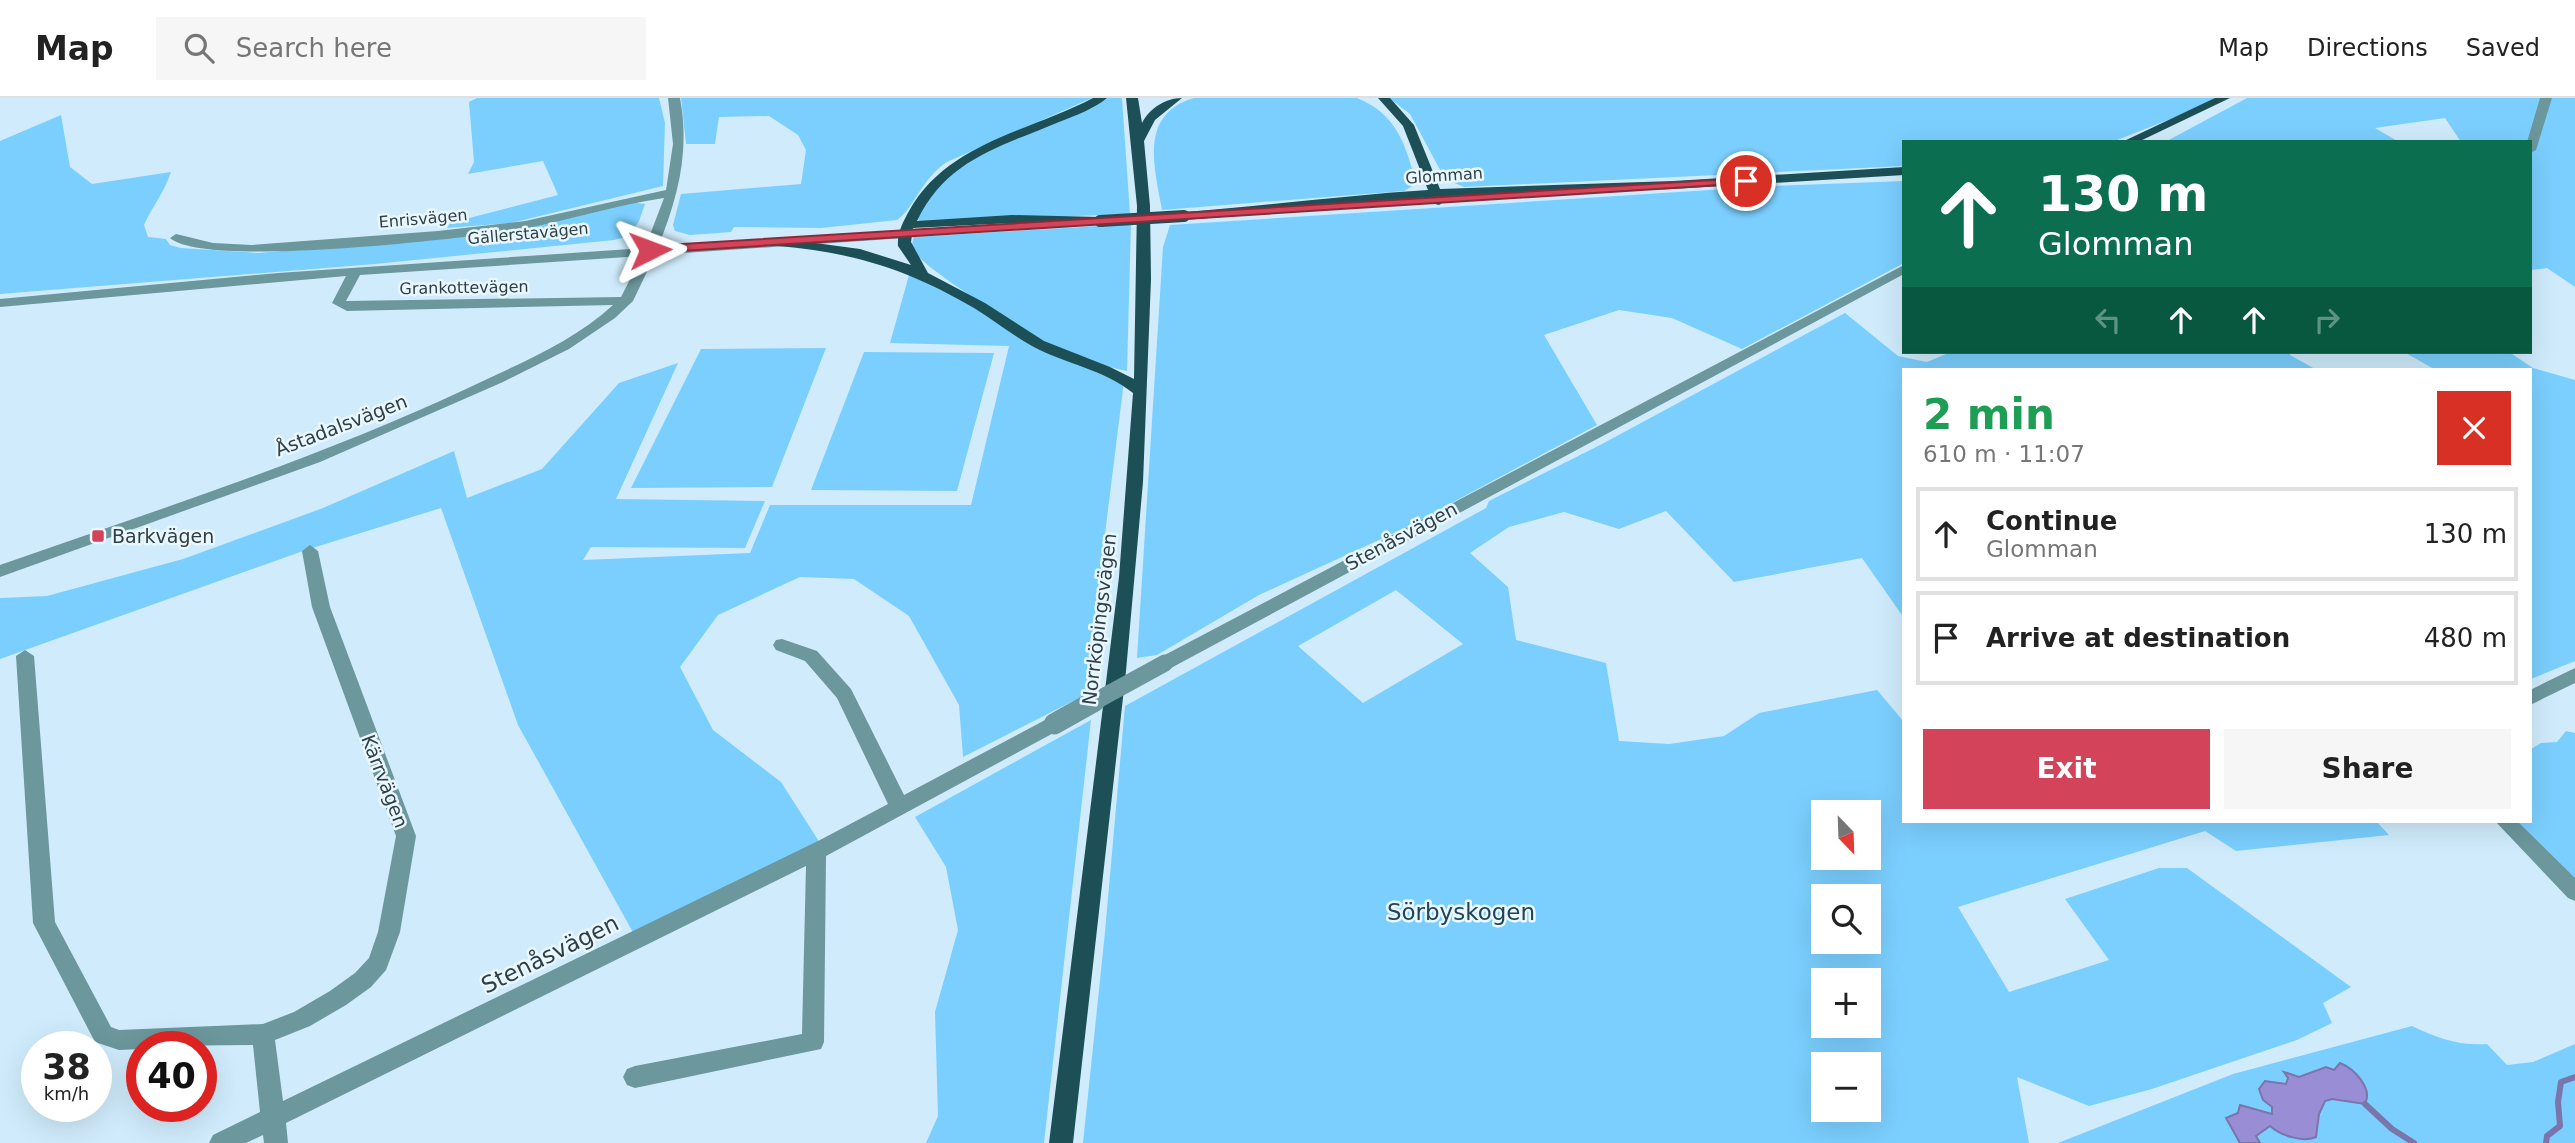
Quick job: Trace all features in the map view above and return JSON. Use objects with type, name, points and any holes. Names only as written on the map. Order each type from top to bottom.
[{"type":"main road","points":[[927,277],[905,249],[907,229],[932,182],[952,165],[1101,98]]},
{"type":"main road","name":"Norrköpingsvägen","points":[[1061,1143],[1137,494],[1145,259],[1138,141],[1132,98]]},
{"type":"main road","points":[[1138,141],[1150,118],[1176,98]]},
{"type":"main road","points":[[1384,98],[1408,125],[1437,197]]},
{"type":"main road","points":[[2133,140],[2173,124],[2224,98]]},
{"type":"main road","name":"Glomman","points":[[907,229],[1100,221],[1437,197],[1902,171]]},
{"type":"main road","points":[[778,242],[864,252],[891,260],[927,277],[1037,343],[1115,374],[1141,392]]},
{"type":"street","name":"Åstadalsvägen","points":[[0,570],[347,445],[433,410],[581,335],[626,301],[636,286],[671,193],[679,148],[674,98]]},
{"type":"street","points":[[2532,144],[2546,98]]},
{"type":"street","name":"Enrisvägen","points":[[176,238],[209,246],[246,248],[436,235],[537,222],[627,199],[671,193]]},
{"type":"street","name":"Gällerstavägen","points":[[0,303],[652,245],[778,242],[907,229]]},
{"type":"street","name":"Gällerstavägen","points":[[278,277],[295,272],[907,229]]},
{"type":"street","name":"Stenåsvägen","points":[[221,1143],[274,1131],[816,851],[1902,270]]},
{"type":"street","name":"Grankottevägen","points":[[355,272],[340,299],[343,306],[626,301]]},
{"type":"street","name":"Kärrvägen","points":[[25,656],[44,923],[103,1035],[139,1041],[263,1034],[302,1019],[338,998],[363,980],[378,963],[389,932],[407,836],[341,666],[321,607],[310,551]]},
{"type":"street","points":[[782,645],[811,656],[828,672],[857,717],[900,807]]},
{"type":"street","points":[[2532,697],[2575,675]]},
{"type":"street","points":[[2507,823],[2575,892]]},
{"type":"street","points":[[635,1077],[813,1042],[816,851]]},
{"type":"street","points":[[263,1034],[274,1131]]},
{"type":"green space","points":[[477,98],[659,98],[665,123],[663,186],[511,223],[447,228],[450,223],[558,195],[543,161],[468,174],[474,162],[469,102]]},
{"type":"green space","points":[[681,98],[1092,98],[947,162],[931,177],[897,220],[821,228],[734,227],[731,232],[690,235],[675,231],[673,225],[681,194],[801,184],[806,150],[798,135],[769,116],[719,117],[715,144],[686,144]]},
{"type":"green space","points":[[1108,98],[1122,98],[1130,214],[919,222],[918,217],[939,183],[973,158]]},
{"type":"green space","points":[[1194,98],[1357,98],[1382,113],[1398,132],[1416,184],[1404,191],[1162,210],[1154,159],[1154,143],[1158,129],[1165,116],[1177,106]]},
{"type":"green space","points":[[1389,98],[2216,98],[2191,111],[2117,140],[1902,140],[1902,166],[1464,187],[1445,179],[1410,114]]},
{"type":"green space","points":[[2247,98],[2575,98],[2575,287],[2547,268],[2532,270],[2532,140],[2460,140],[2445,118],[2375,128],[2396,140],[2169,140]]},
{"type":"green space","points":[[61,115],[70,167],[92,184],[171,172],[144,225],[148,237],[166,239],[170,245],[181,248],[258,253],[497,233],[629,202],[645,204],[639,221],[629,236],[614,240],[375,264],[0,294],[0,141]]},
{"type":"green space","points":[[1902,181],[1902,264],[1742,349],[1672,318],[1619,310],[1544,335],[1597,425],[1403,529],[1259,595],[1157,655],[1137,658],[1163,247],[1170,225],[1771,186]]},
{"type":"green space","points":[[1131,224],[1127,371],[1082,359],[1043,341],[938,273],[923,261],[912,246],[914,237]]},
{"type":"green space","points":[[911,268],[1049,353],[1124,381],[1085,695],[963,757],[959,705],[909,616],[854,579],[800,577],[718,615],[680,667],[713,730],[781,782],[820,843],[635,936],[518,725],[441,508],[303,551],[0,659],[0,598],[47,596],[183,559],[323,508],[454,451],[467,498],[542,469],[619,383],[678,363],[616,499],[765,501],[745,548],[591,547],[583,560],[750,553],[770,505],[971,505],[1009,346],[890,343]]},
{"type":"green space","name":"Sörbyskogen","points":[[1845,313],[1898,356],[1927,362],[1946,354],[2290,354],[2313,368],[1902,368],[1902,615],[1862,558],[1734,582],[1666,511],[1619,529],[1564,512],[1509,527],[1470,553],[1508,587],[1516,640],[1606,663],[1619,741],[1669,744],[1724,736],[1759,713],[1877,690],[1902,720],[1902,823],[2378,823],[2389,835],[2236,851],[2205,831],[1958,907],[2009,992],[2109,960],[2065,899],[2159,868],[2187,868],[2351,987],[2323,1003],[2332,1023],[2297,1040],[2152,1089],[2089,1106],[2017,1077],[2029,1143],[1083,1143],[1125,706],[1486,508],[1489,501],[1602,444]],"holes":[[[1396,590],[1463,644],[1363,703],[1298,646]]]},
{"type":"green space","points":[[826,348],[772,487],[631,488],[701,349]]},
{"type":"green space","points":[[864,352],[994,353],[957,491],[811,490]]},
{"type":"green space","points":[[2408,354],[2512,354],[2533,368],[2575,380],[2575,661],[2532,679],[2532,368],[2432,368]]},
{"type":"green space","points":[[1091,720],[1044,1143],[926,1143],[938,1116],[935,1012],[958,930],[946,867],[915,817]]},
{"type":"green space","points":[[2566,731],[2575,733],[2575,880],[2516,823],[2532,823],[2532,748],[2541,743],[2557,742]]},
{"type":"green space","points":[[2412,1026],[2448,1040],[2487,1044],[2507,1065],[2533,1062],[2575,1044],[2575,1143],[2058,1143],[2233,1074]]},
{"type":"shaded area","points":[[2340,1063],[2351,1070],[2365,1086],[2365,1104],[2332,1099],[2325,1101],[2319,1114],[2316,1137],[2310,1139],[2292,1137],[2270,1126],[2256,1136],[2260,1143],[2240,1143],[2226,1118],[2238,1113],[2240,1105],[2272,1114],[2272,1107],[2263,1100],[2259,1089],[2265,1081],[2286,1084],[2288,1078],[2284,1072],[2299,1077],[2326,1067],[2334,1070]]},
{"type":"waterway","points":[[2546,1143],[2547,1136],[2560,1126],[2558,1102],[2561,1082],[2575,1077]]},
{"type":"waterway","points":[[2365,1104],[2392,1129],[2414,1143]]},
{"type":"place","name":"Barkvägen","points":[[98,536]]},
{"type":"route","points":[[650,250],[1746,181]]}]
